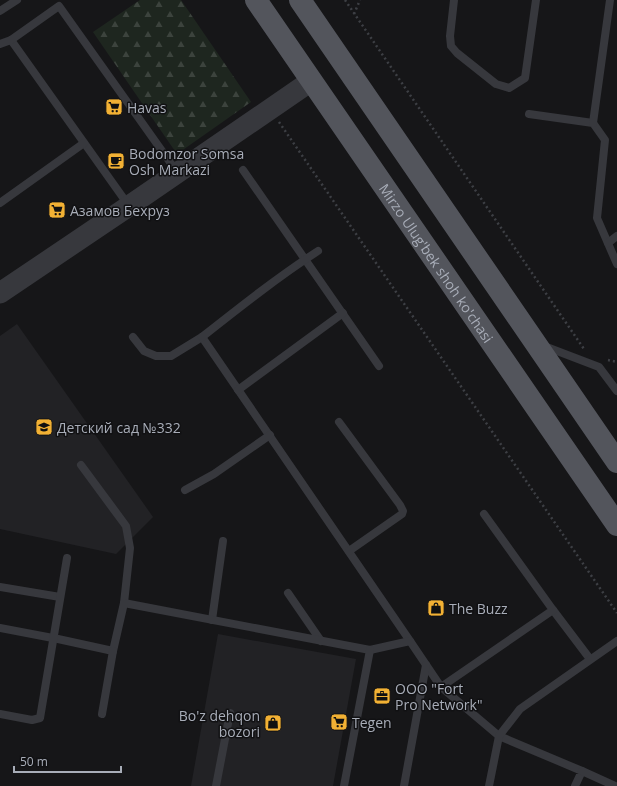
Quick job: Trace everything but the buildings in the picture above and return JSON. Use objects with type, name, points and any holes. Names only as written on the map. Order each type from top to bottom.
[{"type":"main road","name":"Mirzo Ulug'bek shoh ko'chasi","points":[[256,0],[617,525]]},
{"type":"main road","points":[[300,0],[617,462]]},
{"type":"street","points":[[1,290],[178,173],[311,81]]},
{"type":"lane","points":[[0,11],[17,0]]},
{"type":"lane","points":[[454,0],[450,36],[451,46],[496,84],[509,88],[525,78],[536,0]]},
{"type":"lane","points":[[610,0],[593,123],[605,140],[597,218],[617,264]]},
{"type":"lane","points":[[0,44],[11,40],[59,6],[178,173]]},
{"type":"lane","points":[[11,40],[129,206]]},
{"type":"lane","points":[[529,114],[593,123]]},
{"type":"lane","points":[[0,203],[84,143]]},
{"type":"lane","points":[[243,170],[379,366]]},
{"type":"lane","points":[[608,243],[617,236]]},
{"type":"lane","points":[[133,337],[144,351],[156,356],[170,356],[202,337],[318,250]]},
{"type":"lane","points":[[238,390],[343,313]]},
{"type":"lane","points":[[202,337],[349,550],[441,687],[499,736],[616,786]]},
{"type":"lane","points":[[536,343],[599,367],[617,391]]},
{"type":"lane","points":[[339,422],[400,506],[402,511],[402,514],[349,550]]},
{"type":"lane","points":[[185,490],[214,474],[270,435]]},
{"type":"lane","points":[[80,465],[126,526],[130,548],[124,603],[113,651],[102,714]]},
{"type":"lane","points":[[484,514],[590,659]]},
{"type":"lane","points":[[212,620],[224,541]]},
{"type":"lane","points":[[0,714],[32,720],[40,718],[67,558]]},
{"type":"lane","points":[[0,587],[60,597]]},
{"type":"lane","points":[[288,593],[321,641]]},
{"type":"lane","points":[[124,603],[370,650],[410,640]]},
{"type":"lane","points":[[441,687],[553,610]]},
{"type":"lane","points":[[0,628],[113,651]]},
{"type":"lane","points":[[489,786],[499,736],[520,709],[617,641]]},
{"type":"lane","points":[[344,786],[370,650]]},
{"type":"lane","points":[[404,786],[426,665]]},
{"type":"lane","points":[[216,786],[230,713]]},
{"type":"lane","points":[[575,786],[582,771]]},
{"type":"path","points":[[344,0],[584,349]]},
{"type":"path","points":[[354,14],[360,0]]},
{"type":"path","points":[[277,120],[617,613]]},
{"type":"path","points":[[603,359],[617,362]]},
{"type":"shaded area","name":"Детский сад №332","points":[[17,324],[153,517],[116,554],[0,529],[0,336]]},
{"type":"shaded area","name":"Bo'z dehqon bozori","points":[[218,634],[356,659],[333,786],[191,786]]},
{"type":"green space","points":[[140,0],[181,0],[251,102],[177,154],[93,32]]},
{"type":"place","name":"Havas","points":[[114,107]]},
{"type":"place","name":"Bodomzor Somsa Osh Markazi","points":[[116,161]]},
{"type":"place","name":"Азамов Бехруз","points":[[57,210]]},
{"type":"place","name":"Детский сад №332","points":[[44,427]]},
{"type":"place","name":"The Buzz","points":[[436,608]]},
{"type":"place","name":"ООО \"Fort Pro Network\"","points":[[382,696]]},
{"type":"place","name":"Tegen","points":[[339,722]]},
{"type":"place","name":"Bo'z dehqon bozori","points":[[273,723]]}]
